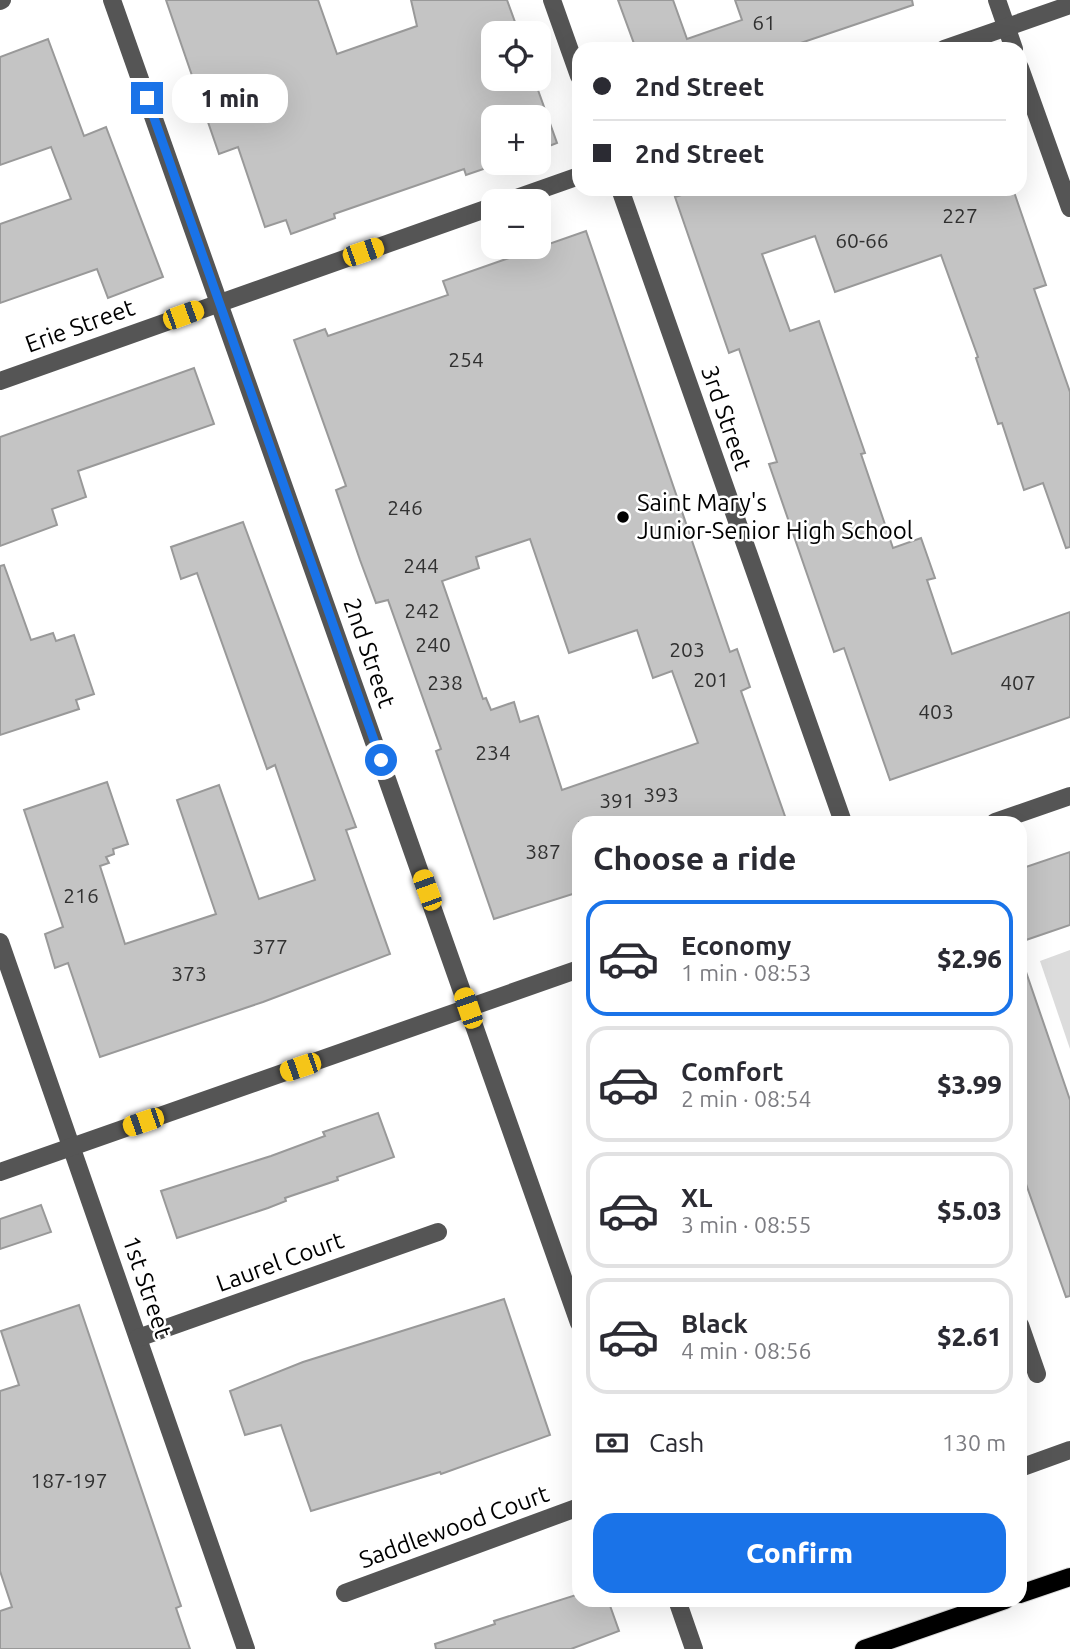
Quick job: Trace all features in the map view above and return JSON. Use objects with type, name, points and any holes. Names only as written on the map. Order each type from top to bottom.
[{"type":"main road","points":[[1027,1592],[1070,1577]]},
{"type":"main road","points":[[864,1649],[985,1607]]},
{"type":"street","name":"2nd Street","points":[[112,0],[572,1303]]},
{"type":"street","points":[[552,0],[572,56]]},
{"type":"street","points":[[997,0],[1011,42]]},
{"type":"street","points":[[964,42],[1070,5]]},
{"type":"street","points":[[1027,88],[1070,208]]},
{"type":"street","points":[[542,189],[572,178]]},
{"type":"street","name":"3rd Street","points":[[622,196],[841,816]]},
{"type":"street","name":"Erie Street","points":[[0,381],[481,211]]},
{"type":"street","points":[[1012,816],[1070,796]]},
{"type":"street","name":"1st Street","points":[[0,942],[246,1649]]},
{"type":"street","points":[[0,1172],[572,971]]},
{"type":"street","name":"Laurel Court","points":[[138,1338],[438,1232]]},
{"type":"street","points":[[1027,1345],[1037,1374]]},
{"type":"street","points":[[1027,1465],[1070,1450]]},
{"type":"street","name":"Saddlewood Court","points":[[345,1593],[572,1510]]},
{"type":"street","points":[[679,1607],[694,1649]]},
{"type":"shaded area","points":[[1070,950],[1070,1049],[1040,961]]},
{"type":"building","points":[[166,0],[318,0],[337,54],[417,26],[411,0],[507,0],[515,21],[481,21],[481,91],[538,91],[543,105],[481,105],[481,170],[466,175],[464,169],[334,214],[335,218],[291,234],[286,220],[265,227],[238,147],[219,154]]},
{"type":"building","points":[[618,0],[673,0],[687,39],[742,20],[735,0],[912,0],[913,5],[804,42],[633,42]]},
{"type":"building","points":[[48,39],[84,136],[106,127],[163,277],[108,298],[97,269],[0,303],[0,224],[71,199],[51,147],[0,165],[0,57]]},
{"type":"building","points":[[551,126],[557,143],[551,145]]},
{"type":"building","points":[[1015,196],[1046,285],[1034,289],[1070,392],[1070,547],[1066,548],[1043,483],[1024,490],[1002,423],[998,424],[976,358],[978,357],[941,255],[835,292],[815,236],[762,254],[790,331],[819,321],[865,453],[861,454],[893,548],[921,538],[935,578],[927,580],[952,654],[1070,612],[1070,717],[890,780],[844,648],[834,652],[769,464],[777,462],[739,349],[729,353],[675,197]]},
{"type":"building","points":[[586,231],[730,652],[737,649],[750,687],[741,691],[785,816],[572,816],[572,894],[494,919],[436,751],[441,749],[388,600],[376,603],[336,490],[346,486],[294,340],[325,329],[328,336],[448,295],[443,281],[506,259],[551,259],[551,243]],"holes":[[[530,539],[569,653],[637,630],[653,678],[672,671],[698,743],[562,790],[538,716],[520,722],[514,702],[491,710],[486,698],[483,699],[442,581],[479,568],[476,557]]]},
{"type":"building","points":[[194,368],[214,424],[78,471],[86,497],[52,509],[57,525],[0,546],[0,437]]},
{"type":"building","points":[[243,522],[356,827],[346,830],[390,954],[263,1002],[100,1057],[68,963],[55,968],[45,934],[63,927],[24,810],[107,782],[128,844],[113,849],[114,854],[106,857],[109,863],[100,866],[125,944],[216,914],[177,800],[219,785],[259,899],[315,880],[275,765],[267,769],[197,573],[181,579],[171,547]]},
{"type":"building","points":[[4,565],[31,640],[53,633],[56,641],[74,635],[94,694],[76,700],[79,709],[0,735],[0,566]]},
{"type":"building","points":[[1070,852],[1070,925],[1027,940],[1027,867]]},
{"type":"building","points":[[1027,975],[1070,1100],[1070,1296],[1066,1297],[1027,1187]]},
{"type":"building","points":[[378,1113],[394,1157],[285,1198],[286,1201],[268,1208],[177,1238],[161,1191],[271,1156],[325,1136],[323,1132]]},
{"type":"building","points":[[41,1205],[51,1232],[0,1249],[0,1219]]},
{"type":"building","points":[[504,1299],[550,1435],[441,1474],[440,1472],[311,1511],[281,1425],[245,1435],[230,1391],[303,1362]]},
{"type":"building","points":[[79,1305],[181,1606],[176,1608],[190,1649],[0,1649],[0,1611],[12,1607],[0,1571],[0,1391],[19,1385],[1,1331]]},
{"type":"building","points":[[572,1596],[572,1607],[610,1607],[619,1631],[571,1649],[436,1649],[435,1644],[495,1624],[494,1621]]},
{"type":"place","name":"Saint Mary's Junior-Senior High School","points":[[623,517]]},
{"type":"route","points":[[147,98],[381,760]]}]
